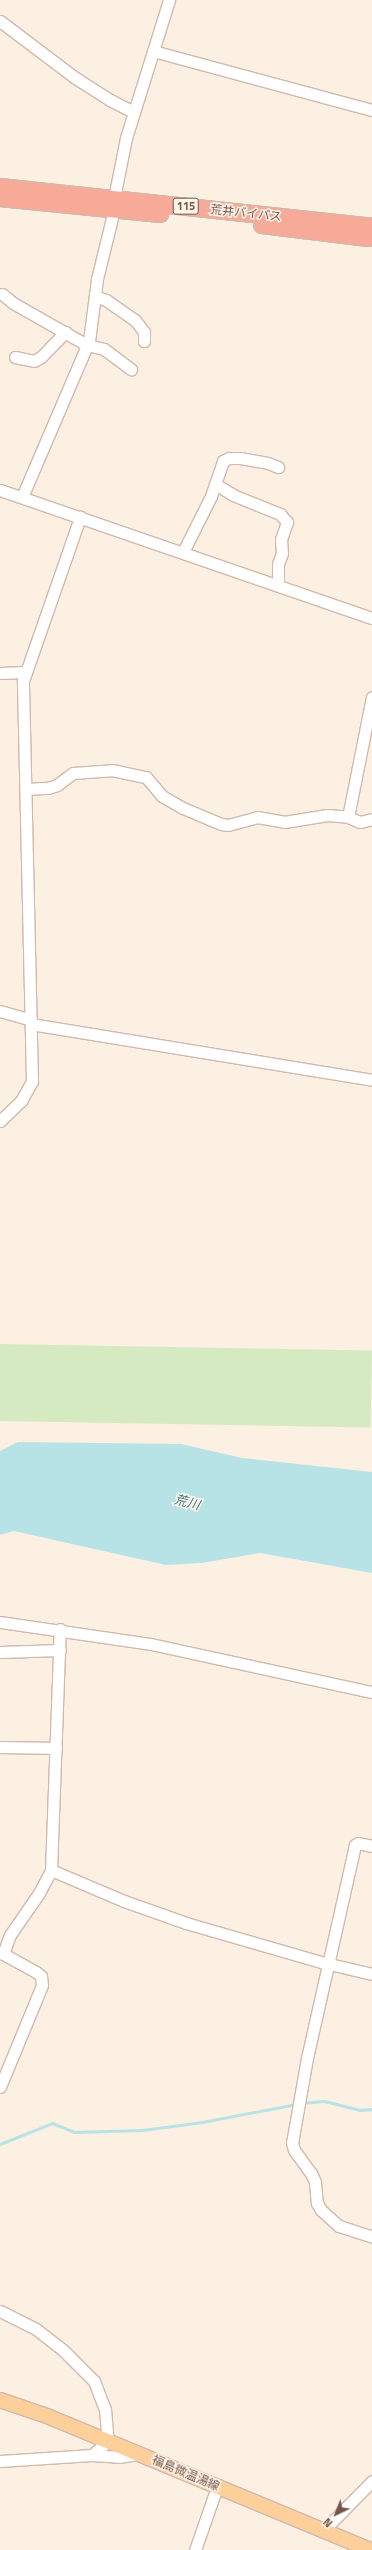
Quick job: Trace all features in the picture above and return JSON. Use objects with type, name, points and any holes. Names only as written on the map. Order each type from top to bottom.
[{"type":"highway","name":"荒井バイパス","points":[[0,187],[214,219],[372,238]]},
{"type":"highway","name":"荒井バイパス","points":[[0,198],[114,204],[372,227]]},
{"type":"main road","name":"福島微温湯線","points":[[0,2400],[108,2441],[370,2550]]},
{"type":"street","points":[[22,497],[87,345],[95,296],[126,138],[169,0]]},
{"type":"street","points":[[0,21],[74,77],[110,100],[134,112]]},
{"type":"street","points":[[154,51],[372,110]]},
{"type":"street","points":[[2,294],[13,304],[87,345],[104,349],[131,370]]},
{"type":"street","points":[[95,296],[109,302],[140,325],[144,332],[144,341]]},
{"type":"street","points":[[15,357],[34,361],[41,357],[65,332]]},
{"type":"street","points":[[183,552],[223,461],[229,458],[268,463],[278,467]]},
{"type":"street","points":[[214,484],[233,495],[280,514],[287,522],[281,539],[282,553],[278,564],[278,585]]},
{"type":"street","points":[[0,490],[372,618]]},
{"type":"street","points":[[0,1121],[21,1101],[32,1081],[23,681],[80,517]]},
{"type":"street","points":[[0,673],[26,672]]},
{"type":"street","points":[[348,817],[372,697]]},
{"type":"street","points":[[26,788],[48,788],[57,785],[73,773],[112,770],[146,777],[162,796],[183,808],[220,824],[228,825],[257,817],[284,822],[327,815],[348,817],[360,822],[372,819]]},
{"type":"street","points":[[0,1011],[31,1022],[372,1080]]},
{"type":"street","points":[[0,1622],[60,1630],[203,1654],[372,1692]]},
{"type":"street","points":[[0,2087],[42,1979],[36,1972],[1,1955],[10,1935],[38,1893],[51,1870],[60,1630]]},
{"type":"street","points":[[0,1652],[60,1650]]},
{"type":"street","points":[[0,1747],[56,1748]]},
{"type":"street","points":[[372,1846],[358,1843],[354,1845],[307,2058],[292,2147],[311,2173],[315,2182],[317,2203],[321,2210],[339,2226],[372,2237]]},
{"type":"street","points":[[51,1870],[112,1896],[186,1923],[328,1964],[372,1974]]},
{"type":"street","points":[[0,2311],[36,2329],[63,2350],[94,2381],[105,2408],[108,2441],[92,2455]]},
{"type":"street","points":[[0,2461],[92,2455],[119,2457],[140,2454]]},
{"type":"street","points":[[323,2531],[372,2481]]},
{"type":"street","points":[[195,2550],[217,2487]]},
{"type":"green space","points":[[0,1344],[372,1350],[371,1427],[0,1421]]},
{"type":"water","name":"荒川","points":[[18,1442],[181,1444],[242,1458],[372,1472],[372,1573],[260,1553],[201,1563],[166,1565],[14,1531],[0,1535],[0,1451]]},
{"type":"waterway","points":[[301,2103],[324,2101],[359,2110],[372,2109]]},
{"type":"waterway","points":[[0,2144],[52,2123],[74,2132],[142,2130],[202,2122],[296,2104]]}]
